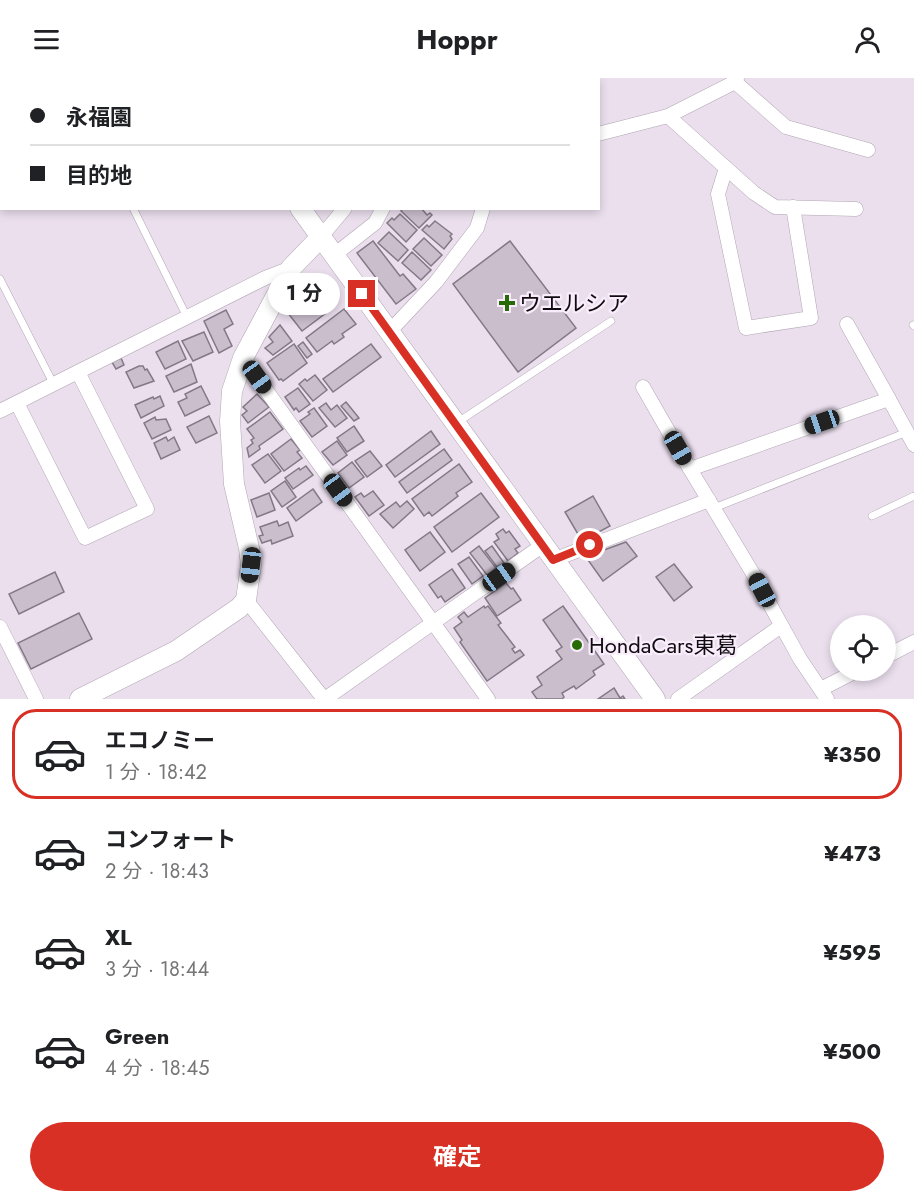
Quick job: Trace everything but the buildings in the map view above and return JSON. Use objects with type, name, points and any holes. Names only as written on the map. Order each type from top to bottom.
[{"type":"street","points":[[600,133],[668,116],[736,80],[786,127],[868,150]]},
{"type":"street","points":[[668,116],[754,193],[775,207],[855,209]]},
{"type":"street","points":[[726,168],[718,194],[746,328],[811,318],[793,207]]},
{"type":"street","points":[[301,210],[655,699]]},
{"type":"street","points":[[80,699],[176,651],[239,608],[246,600],[251,565],[234,484],[230,421],[232,391],[243,358],[291,268],[343,210]]},
{"type":"street","points":[[333,256],[375,223],[382,210]]},
{"type":"street","points":[[389,332],[436,282],[477,228],[482,210]]},
{"type":"street","points":[[78,372],[147,509],[85,538],[5,406],[54,385],[78,372],[264,278],[291,268]]},
{"type":"street","points":[[847,324],[914,445]]},
{"type":"street","points":[[243,358],[488,699]]},
{"type":"street","points":[[643,387],[752,572],[800,659],[824,694],[842,681]]},
{"type":"street","points":[[690,469],[889,399]]},
{"type":"street","points":[[246,600],[324,699],[434,623],[548,552],[711,504]]},
{"type":"street","points":[[678,699],[781,626]]},
{"type":"street","points":[[0,627],[36,699]]},
{"type":"street","points":[[896,651],[914,642]]},
{"type":"lane","points":[[134,210],[187,317]]},
{"type":"lane","points":[[0,279],[54,385]]},
{"type":"lane","points":[[455,424],[611,321]]},
{"type":"lane","points":[[711,504],[907,432]]},
{"type":"lane","points":[[872,516],[914,496]]},
{"type":"place","name":"ウエルシア","points":[[507,303]]},
{"type":"place","name":"HondaCars東葛","points":[[577,645]]},
{"type":"route","points":[[362,294],[553,560],[590,545]]}]
